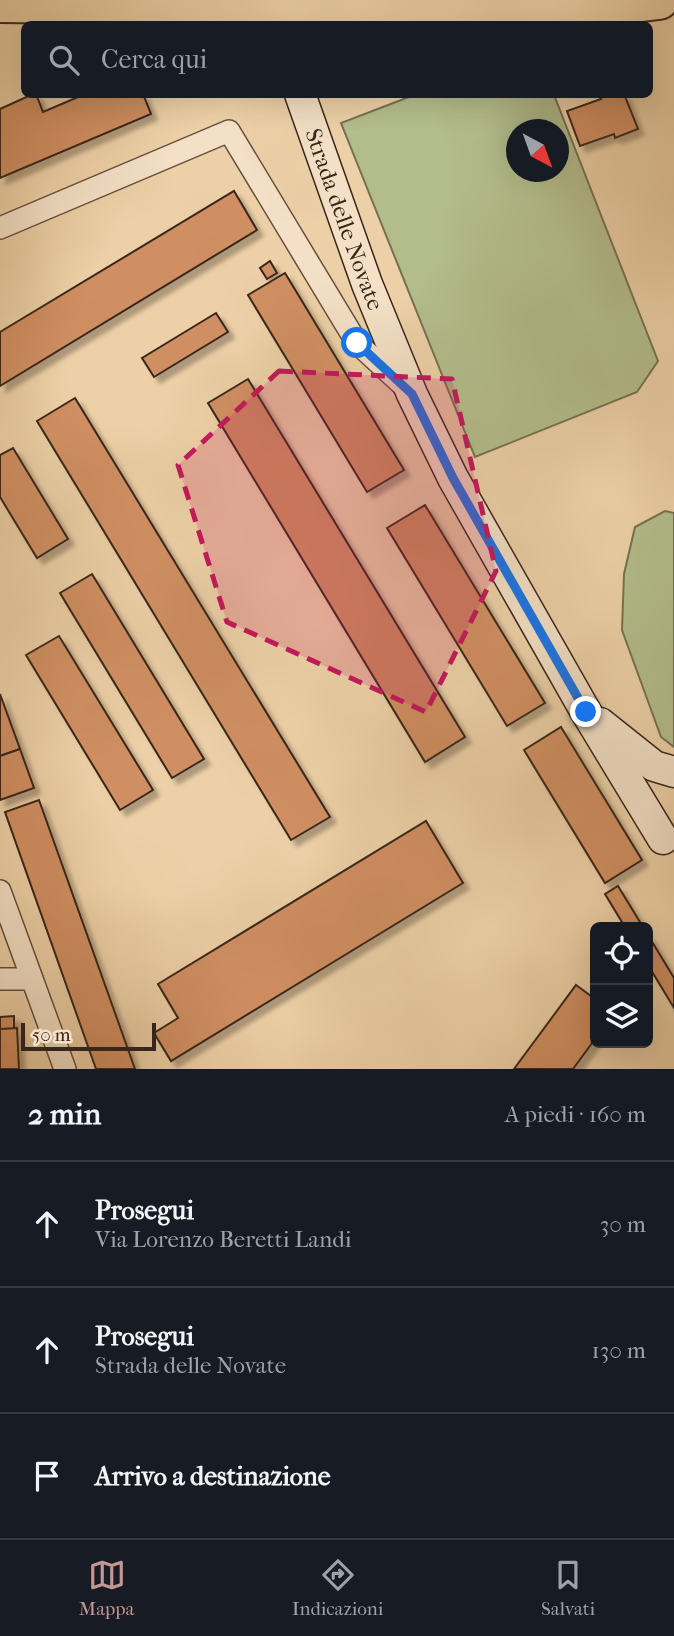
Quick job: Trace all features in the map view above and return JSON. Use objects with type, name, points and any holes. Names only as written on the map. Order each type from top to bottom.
[{"type":"highway","points":[[0,3],[157,5],[351,13],[536,15],[659,0]]},
{"type":"street","points":[[267,0],[274,21]]},
{"type":"street","name":"Strada delle Novate","points":[[301,98],[367,284],[412,394],[453,478],[586,712],[671,839]]},
{"type":"street","points":[[0,228],[229,131],[357,343],[412,394]]},
{"type":"street","points":[[586,712],[654,765],[674,772]]},
{"type":"street","points":[[0,891],[65,1069]]},
{"type":"street","points":[[0,979],[32,979]]},
{"type":"highlighted area","points":[[279,371],[452,379],[496,571],[426,712],[227,622],[178,465]]},
{"type":"green space","points":[[406,98],[555,98],[563,119],[506,119],[506,182],[569,182],[569,133],[658,361],[637,392],[475,457],[341,123]]},
{"type":"green space","points":[[665,511],[674,513],[674,747],[661,737],[622,630],[624,574],[635,527]]},
{"type":"building","points":[[24,98],[38,98],[43,112],[76,98],[145,98],[151,114],[0,178],[0,109]]},
{"type":"building","points":[[626,98],[638,129],[615,138],[614,134],[580,146],[567,111],[601,99]]},
{"type":"building","points":[[234,191],[257,230],[0,386],[0,332]]},
{"type":"building","points":[[270,261],[277,273],[267,279],[260,268]]},
{"type":"building","points":[[285,273],[404,470],[367,492],[248,295]]},
{"type":"building","points":[[216,313],[228,332],[154,377],[142,358]]},
{"type":"building","points":[[248,379],[465,737],[425,762],[208,403]]},
{"type":"building","points":[[75,398],[330,817],[291,840],[37,421]]},
{"type":"building","points":[[13,448],[68,539],[37,558],[0,497],[0,455]]},
{"type":"building","points":[[425,505],[545,703],[507,726],[387,528]]},
{"type":"building","points":[[92,574],[204,759],[172,778],[60,593]]},
{"type":"building","points":[[59,636],[153,790],[120,810],[26,655]]},
{"type":"building","points":[[0,694],[20,749],[0,756]]},
{"type":"building","points":[[561,727],[642,860],[605,883],[524,750]]},
{"type":"building","points":[[20,749],[34,788],[0,800],[0,756]]},
{"type":"building","points":[[39,800],[135,1069],[96,1069],[5,812]]},
{"type":"building","points":[[426,821],[463,883],[171,1061],[154,1033],[178,1018],[158,984]]},
{"type":"building","points":[[618,886],[640,922],[622,922],[605,894]]},
{"type":"building","points":[[653,943],[674,978],[674,1008],[653,973]]},
{"type":"building","points":[[576,985],[590,995],[590,1046],[573,1069],[514,1069]]},
{"type":"building","points":[[14,1016],[14,1029],[0,1029],[0,1017]]},
{"type":"building","points":[[17,1028],[19,1069],[0,1069],[0,1029]]},
{"type":"route","points":[[357,343],[412,394],[453,478],[586,712]]}]
